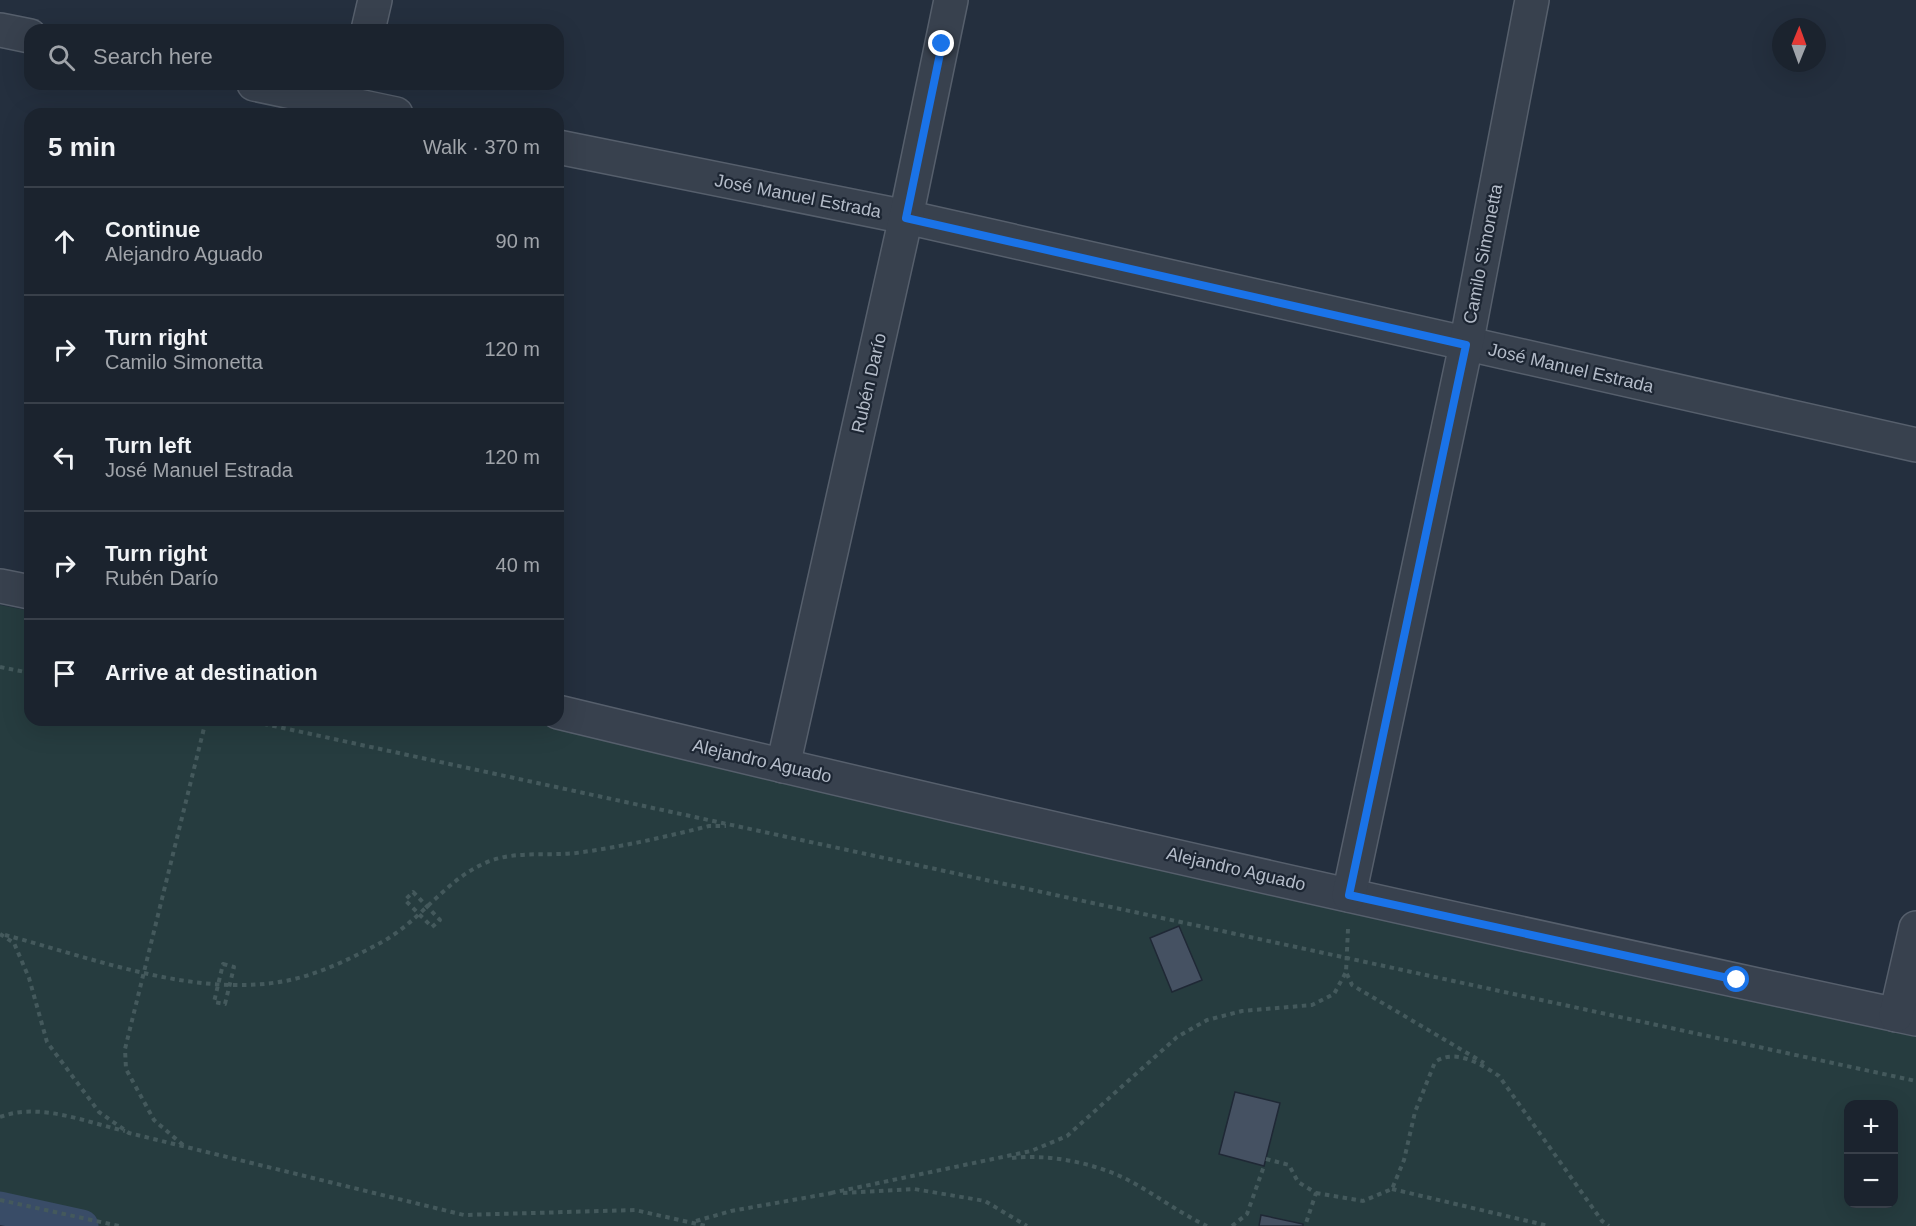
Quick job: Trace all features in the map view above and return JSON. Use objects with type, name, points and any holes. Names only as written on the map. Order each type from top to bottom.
[{"type":"street","points":[[369,24],[375,0]]},
{"type":"street","name":"Rubén Darío","points":[[783,766],[906,218],[951,0]]},
{"type":"street","name":"Camilo Simonetta","points":[[1349,895],[1466,345],[1532,0]]},
{"type":"street","points":[[0,30],[24,35]]},
{"type":"street","points":[[289,90],[352,101],[376,108]]},
{"type":"street","name":"José Manuel Estrada","points":[[564,148],[906,218],[1916,445]]},
{"type":"street","points":[[0,585],[24,591]]},
{"type":"street","name":"Alejandro Aguado","points":[[564,713],[783,766],[1349,895],[1906,1017]]},
{"type":"street","points":[[1906,1017],[1916,928]]},
{"type":"path","points":[[0,667],[24,672]]},
{"type":"path","points":[[184,1146],[154,1120],[126,1069],[125,1048],[205,726]]},
{"type":"path","points":[[274,726],[1916,1081]]},
{"type":"path","points":[[1,934],[176,980],[230,986],[285,981],[333,966],[383,941],[420,915],[457,879],[493,860],[526,854],[572,853],[610,848],[709,826],[743,827]]},
{"type":"path","points":[[413,892],[428,907],[440,920],[432,927],[405,900],[413,892]]},
{"type":"path","points":[[695,1222],[731,1211],[994,1160],[1031,1151],[1067,1136],[1177,1036],[1207,1020],[1242,1011],[1312,1005],[1334,994],[1346,972],[1349,895]]},
{"type":"path","points":[[1,934],[14,943],[29,978],[47,1042],[99,1112],[129,1132]]},
{"type":"path","points":[[223,964],[234,967],[230,986],[225,1004],[214,1002],[223,964]]},
{"type":"path","points":[[1346,972],[1352,985],[1475,1057],[1499,1076],[1602,1221],[1609,1226]]},
{"type":"path","points":[[1392,1189],[1404,1160],[1415,1112],[1435,1062],[1444,1057],[1468,1059],[1499,1076]]},
{"type":"path","points":[[0,1117],[27,1111],[39,1111],[464,1215],[635,1210],[706,1226]]},
{"type":"path","points":[[994,1160],[1043,1157],[1087,1165],[1121,1177],[1207,1226]]},
{"type":"path","points":[[1266,1159],[1289,1165],[1298,1182],[1316,1193],[1363,1201],[1392,1189],[1549,1226]]},
{"type":"path","points":[[1232,1226],[1248,1214],[1264,1166]]},
{"type":"path","points":[[831,1193],[915,1190],[985,1201],[1027,1226]]},
{"type":"path","points":[[1305,1226],[1316,1193]]},
{"type":"path","points":[[0,1200],[119,1226]]},
{"type":"green space","points":[[0,605],[24,610],[24,726],[551,726],[1916,1027],[1916,1226],[40,1226],[0,1217]]},
{"type":"building","points":[[1179,926],[1202,980],[1172,992],[1150,938]]},
{"type":"building","points":[[1235,1092],[1280,1103],[1264,1166],[1219,1154]]},
{"type":"building","points":[[1261,1215],[1303,1224],[1303,1226],[1259,1226]]},
{"type":"waterway","points":[[0,1208],[82,1226]]},
{"type":"route","points":[[942,44],[906,218],[1466,345],[1349,895],[1737,980]]}]
